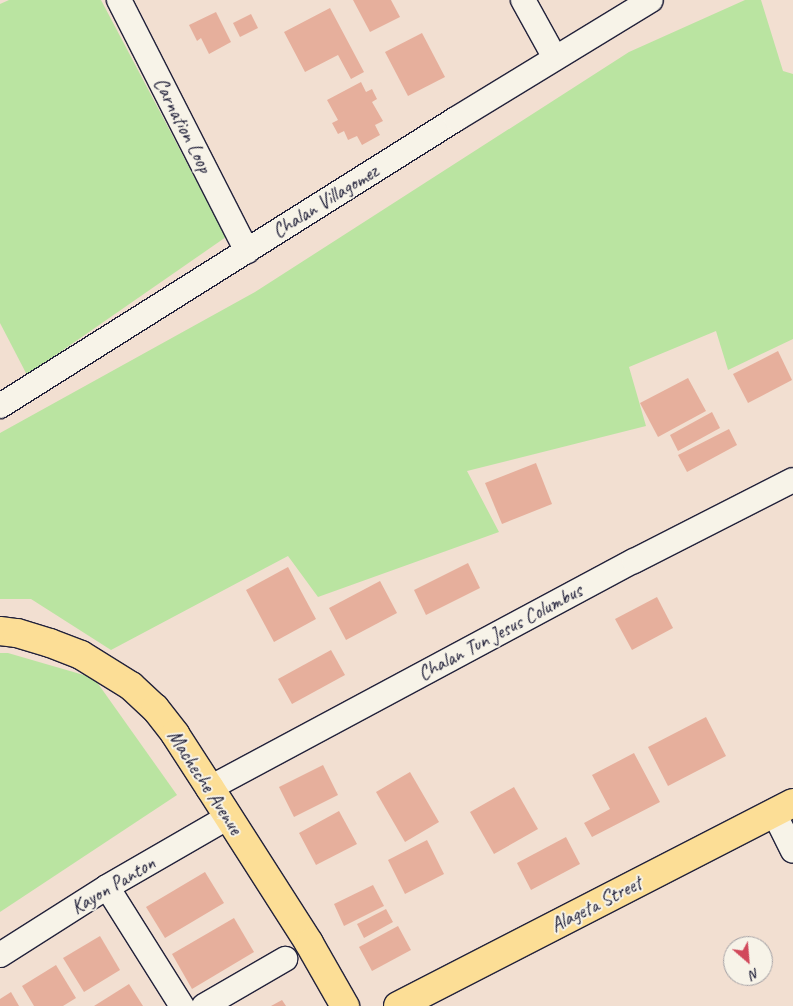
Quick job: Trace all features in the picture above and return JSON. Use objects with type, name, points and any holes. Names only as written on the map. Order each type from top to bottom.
[{"type":"main road","name":"Macheche Avenue","points":[[0,630],[50,643],[81,655],[131,686],[155,708],[175,734],[309,943],[345,1006]]},
{"type":"main road","name":"Alageta Street","points":[[398,1006],[783,808]]},
{"type":"street","name":"Carnation Loop","points":[[119,0],[247,250]]},
{"type":"street","points":[[523,0],[555,58]]},
{"type":"street","name":"Chalan Villagomez","points":[[0,406],[247,250],[651,0]]},
{"type":"street","name":"Chalan Tun Jesus Columbus","points":[[210,788],[634,561],[793,480]]},
{"type":"street","points":[[783,808],[793,851]]},
{"type":"street","name":"Kayon Panton","points":[[0,955],[107,887],[228,817]]},
{"type":"street","points":[[107,887],[182,1006]]},
{"type":"street","points":[[204,1006],[285,958]]},
{"type":"green space","points":[[9,0],[101,0],[226,237],[27,375],[0,323],[0,4]]},
{"type":"green space","points":[[745,0],[761,0],[783,71],[793,74],[793,339],[728,370],[716,331],[629,367],[646,426],[467,471],[499,532],[318,597],[288,556],[111,650],[31,599],[0,599],[0,433],[255,292],[629,52]]},
{"type":"green space","points":[[0,653],[8,653],[94,678],[177,795],[0,912]]},
{"type":"building","points":[[353,0],[391,0],[400,17],[370,32]]},
{"type":"building","points":[[330,8],[364,72],[351,79],[338,55],[305,72],[284,32]]},
{"type":"building","points":[[216,12],[231,42],[209,54],[201,38],[197,41],[189,25]]},
{"type":"building","points":[[251,14],[258,28],[240,37],[233,23]]},
{"type":"building","points":[[422,33],[445,77],[408,96],[385,52]]},
{"type":"building","points":[[361,82],[366,92],[372,89],[377,99],[372,102],[383,121],[375,125],[380,135],[362,145],[357,136],[348,140],[344,131],[338,134],[332,123],[338,120],[327,100]]},
{"type":"building","points":[[778,351],[792,380],[748,403],[733,374]]},
{"type":"building","points":[[688,378],[706,411],[658,437],[640,403]]},
{"type":"building","points":[[712,412],[720,428],[678,451],[670,435]]},
{"type":"building","points":[[729,429],[737,445],[687,472],[678,455]]},
{"type":"building","points":[[536,463],[552,504],[502,524],[485,483]]},
{"type":"building","points":[[468,563],[480,588],[426,615],[414,590]]},
{"type":"building","points":[[288,567],[316,619],[274,642],[246,590]]},
{"type":"building","points":[[380,581],[397,613],[346,640],[329,608]]},
{"type":"building","points":[[657,597],[673,628],[632,650],[615,619]]},
{"type":"building","points":[[331,650],[345,675],[292,704],[278,679]]},
{"type":"building","points":[[706,717],[726,756],[668,786],[648,747]]},
{"type":"building","points":[[634,753],[660,802],[592,837],[584,823],[610,809],[592,775]]},
{"type":"building","points":[[323,765],[338,795],[294,817],[279,787]]},
{"type":"building","points":[[410,772],[439,822],[405,842],[376,792]]},
{"type":"building","points":[[514,787],[538,829],[494,854],[470,812]]},
{"type":"building","points":[[339,811],[357,844],[316,865],[299,833]]},
{"type":"building","points":[[566,837],[580,864],[531,890],[517,863]]},
{"type":"building","points":[[427,840],[444,874],[405,894],[388,860]]},
{"type":"building","points":[[205,872],[224,903],[165,938],[146,907]]},
{"type":"building","points":[[373,885],[384,906],[344,926],[334,904]]},
{"type":"building","points":[[386,909],[393,922],[364,938],[357,924]]},
{"type":"building","points":[[234,918],[254,952],[192,989],[172,954]]},
{"type":"building","points":[[398,926],[411,950],[372,971],[359,947]]},
{"type":"building","points":[[100,936],[120,970],[84,992],[63,958]]},
{"type":"building","points":[[56,965],[76,998],[63,1006],[34,1006],[22,986]]},
{"type":"building","points":[[129,984],[143,1006],[94,1006]]},
{"type":"building","points":[[11,992],[19,1006],[0,1006],[0,999]]},
{"type":"building","points":[[282,1000],[286,1006],[271,1006]]}]
